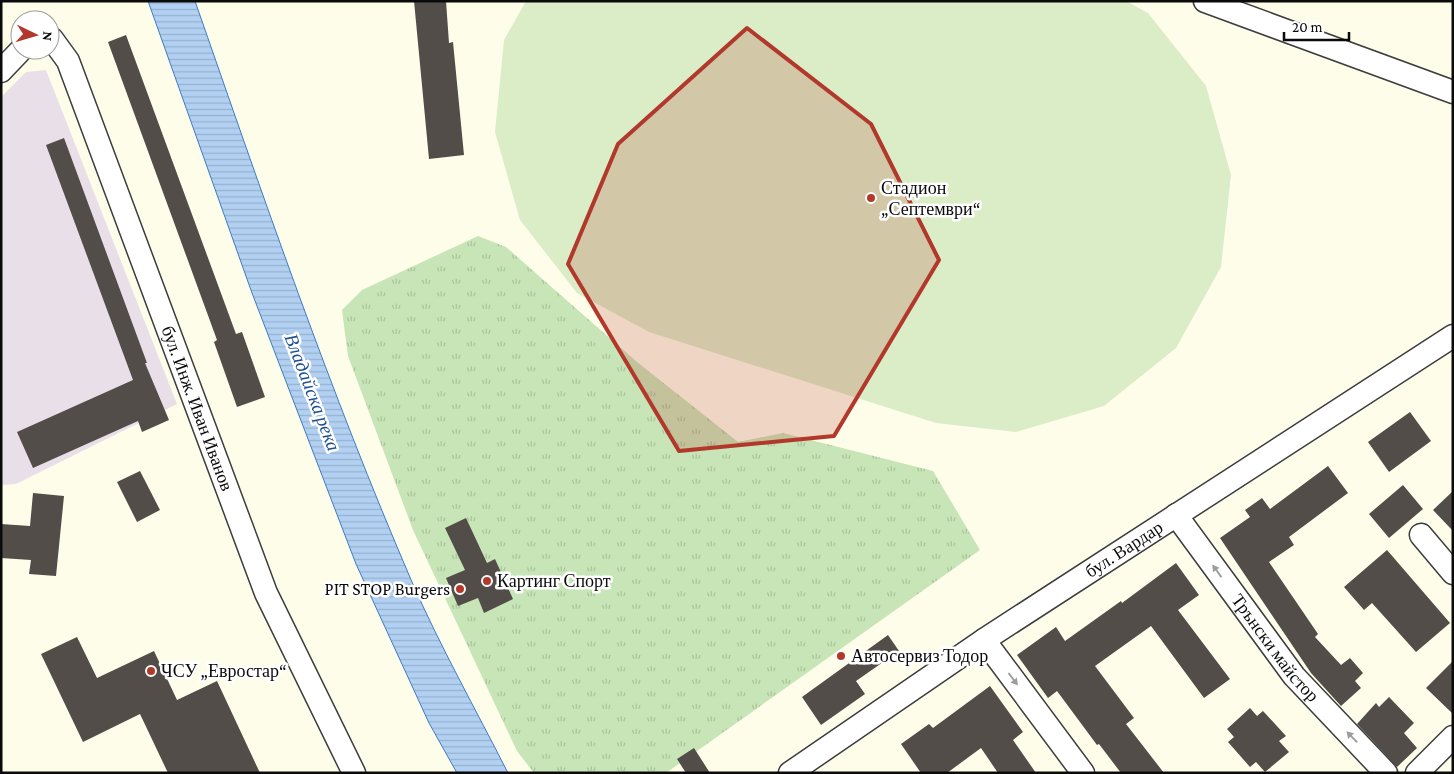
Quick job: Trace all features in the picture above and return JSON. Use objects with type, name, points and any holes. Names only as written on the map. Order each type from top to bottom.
[{"type":"street","points":[[1205,1],[1453,92]]},
{"type":"street","name":"бул. Инж. Иван Иванов","points":[[60,51],[68,61],[266,593],[354,773]]},
{"type":"street","points":[[1,71],[11,60]]},
{"type":"street","name":"бул. Вардар","points":[[797,771],[984,640],[1453,336]]},
{"type":"street","name":"Трънски майстор","points":[[1176,515],[1294,676],[1386,773]]},
{"type":"street","points":[[1421,535],[1453,573]]},
{"type":"street","points":[[984,640],[1083,773]]},
{"type":"street","points":[[1417,773],[1453,737]]},
{"type":"highlighted area","points":[[747,28],[871,124],[939,260],[834,436],[679,451],[568,264],[618,144]]},
{"type":"shaded area","points":[[46,70],[177,404],[16,484],[1,485],[1,97],[26,72]]},
{"type":"green space","name":"Стадион „Септември“","points":[[526,1],[1126,1],[1148,13],[1206,86],[1231,175],[1221,267],[1176,348],[1104,406],[1016,432],[936,423],[649,332],[577,293],[520,220],[495,132],[504,40]]},
{"type":"green space","points":[[478,236],[506,247],[637,362],[738,442],[783,433],[933,471],[980,550],[666,773],[534,773],[517,751],[413,530],[348,356],[342,310],[362,290]]},
{"type":"water","name":"Владайска река","points":[[148,1],[195,1],[298,293],[382,510],[434,630],[508,773],[457,773],[429,723],[356,564],[252,293]]},
{"type":"building","points":[[414,1],[446,1],[449,43],[453,42],[464,155],[429,159]]},
{"type":"building","points":[[126,35],[236,334],[242,332],[265,397],[237,407],[214,342],[217,340],[108,42]]},
{"type":"building","points":[[64,138],[147,363],[145,363],[169,420],[142,432],[138,421],[33,468],[17,432],[133,380],[46,145]]},
{"type":"building","points":[[1410,412],[1431,441],[1389,472],[1368,442]]},
{"type":"building","points":[[1328,466],[1348,493],[1289,537],[1294,545],[1269,562],[1318,634],[1315,637],[1341,665],[1350,658],[1363,673],[1355,681],[1361,688],[1341,706],[1311,673],[1220,538],[1250,517],[1245,510],[1262,498],[1270,509]]},
{"type":"building","points":[[140,471],[160,510],[137,522],[117,482]]},
{"type":"building","points":[[1403,485],[1423,509],[1389,538],[1369,514]]},
{"type":"building","points":[[1453,491],[1453,531],[1433,510]]},
{"type":"building","points":[[33,493],[64,496],[56,576],[29,574],[31,560],[1,558],[1,524],[30,526]]},
{"type":"building","name":"Картинг Спорт","points":[[466,518],[487,563],[495,559],[513,599],[484,613],[478,598],[458,606],[446,578],[465,570],[445,528]]},
{"type":"building","points":[[1387,550],[1450,623],[1416,652],[1372,603],[1364,610],[1344,587]]},
{"type":"building","points":[[1176,563],[1199,595],[1178,610],[1230,679],[1204,698],[1151,626],[1095,666],[1134,718],[1126,724],[1164,773],[1121,773],[1099,744],[1097,745],[1057,691],[1048,698],[1017,655],[1056,627],[1065,641],[1121,601],[1122,603]]},
{"type":"building","points":[[888,635],[899,651],[856,681],[865,694],[821,725],[802,697]]},
{"type":"building","points":[[77,637],[97,678],[154,651],[177,700],[217,681],[260,773],[168,773],[140,714],[83,742],[41,654]]},
{"type":"building","points":[[1453,661],[1453,714],[1426,688]]},
{"type":"building","points":[[990,686],[1023,732],[1013,740],[1036,773],[998,773],[981,748],[947,773],[921,773],[901,744],[929,724],[933,728]]},
{"type":"building","points":[[1389,697],[1414,723],[1404,733],[1417,748],[1397,767],[1357,724],[1376,703],[1379,707]]},
{"type":"building","points":[[1250,708],[1257,716],[1263,711],[1286,736],[1279,741],[1289,752],[1265,772],[1256,762],[1250,767],[1228,742],[1234,737],[1227,729]]},
{"type":"building","points":[[694,748],[710,773],[686,773],[677,759]]},
{"type":"place","name":"Стадион „Септември“","points":[[871,198]]},
{"type":"place","name":"Картинг Спорт","points":[[487,581]]},
{"type":"place","name":"PIT STOP Burgers","points":[[460,589]]},
{"type":"place","name":"Автосервиз Тодор","points":[[841,656]]},
{"type":"place","name":"ЧСУ „Евростар“","points":[[151,671]]}]
